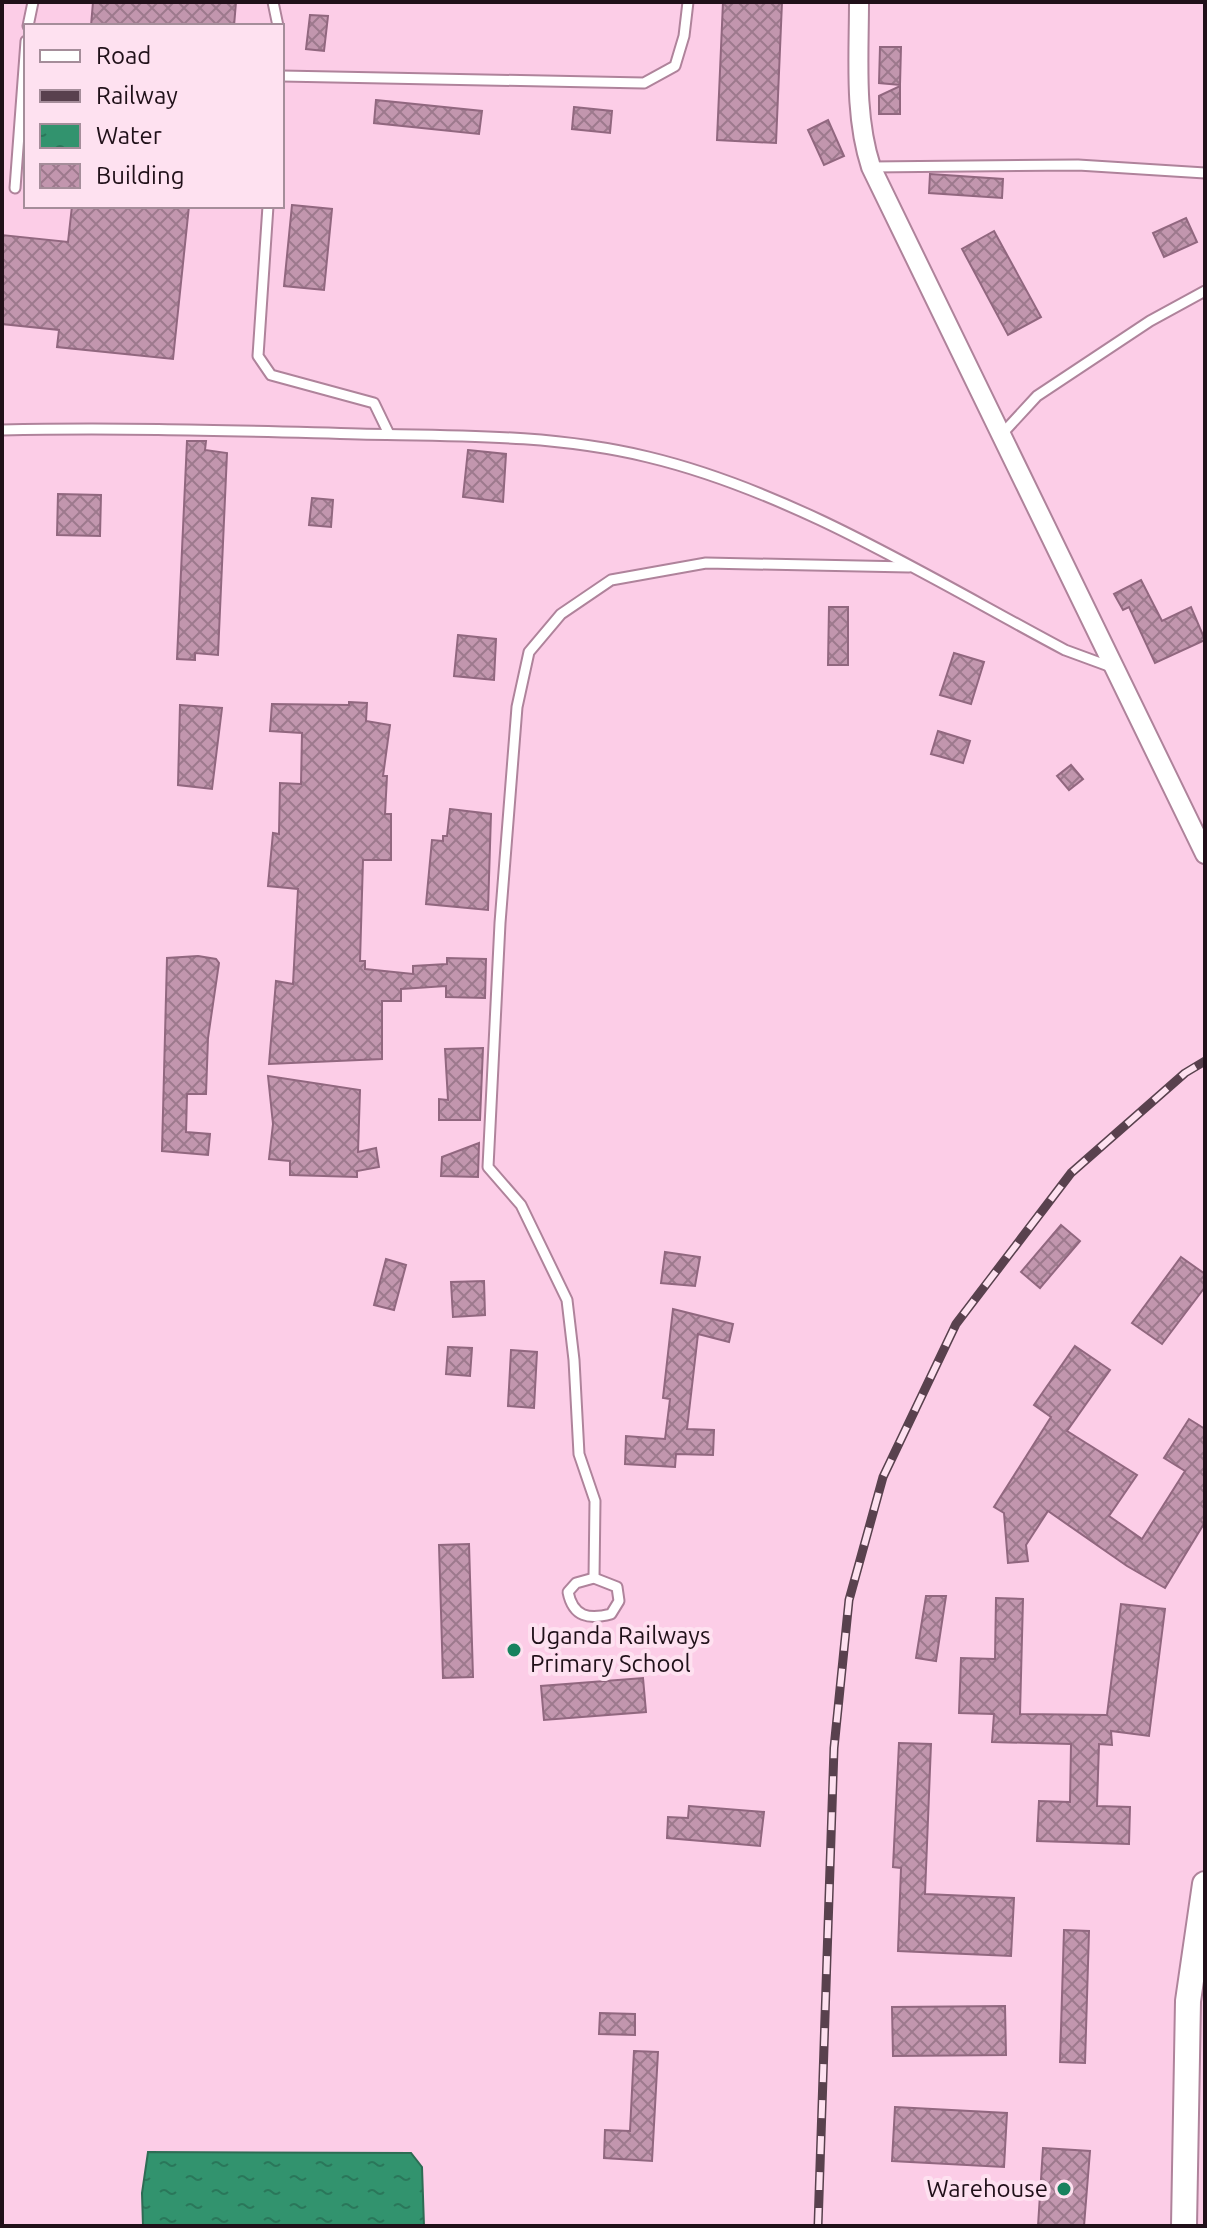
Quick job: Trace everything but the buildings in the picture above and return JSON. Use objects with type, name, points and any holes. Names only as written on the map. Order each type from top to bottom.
[{"type":"street","points":[[859,2],[859,93],[863,142],[871,167],[1115,669],[1199,826],[1205,854]]},
{"type":"street","points":[[1184,2226],[1188,2001],[1205,1884]]},
{"type":"lane","points":[[28,24],[33,2]]},
{"type":"lane","points":[[273,2],[278,24]]},
{"type":"lane","points":[[284,76],[644,83],[675,66],[684,36],[688,2]]},
{"type":"lane","points":[[15,188],[24,68]]},
{"type":"lane","points":[[871,167],[1078,165],[1205,173]]},
{"type":"lane","points":[[268,208],[258,356],[271,375],[374,403],[389,434]]},
{"type":"lane","points":[[1001,435],[1037,396],[1150,321],[1205,291]]},
{"type":"lane","points":[[2,430],[194,429],[555,439],[650,457],[769,497],[1065,650],[1115,669]]},
{"type":"lane","points":[[594,1578],[595,1501],[579,1454],[567,1300],[521,1205],[488,1167],[500,923],[517,707],[529,652],[561,614],[611,580],[706,563],[909,567]]},
{"type":"lane","points":[[594,1578],[617,1587],[619,1601],[611,1614],[593,1619],[579,1614],[570,1603],[568,1592],[576,1583],[594,1578]]},
{"type":"water","points":[[148,2152],[411,2153],[422,2167],[424,2226],[143,2226],[142,2193]]},
{"type":"railway","points":[[818,2226],[834,1748],[849,1600],[883,1477],[956,1324],[1071,1173],[1185,1073],[1205,1061]]},
{"type":"place","name":"Uganda Railways Primary School","points":[[514,1650]]},
{"type":"place","name":"Warehouse","points":[[1064,2189]]}]
